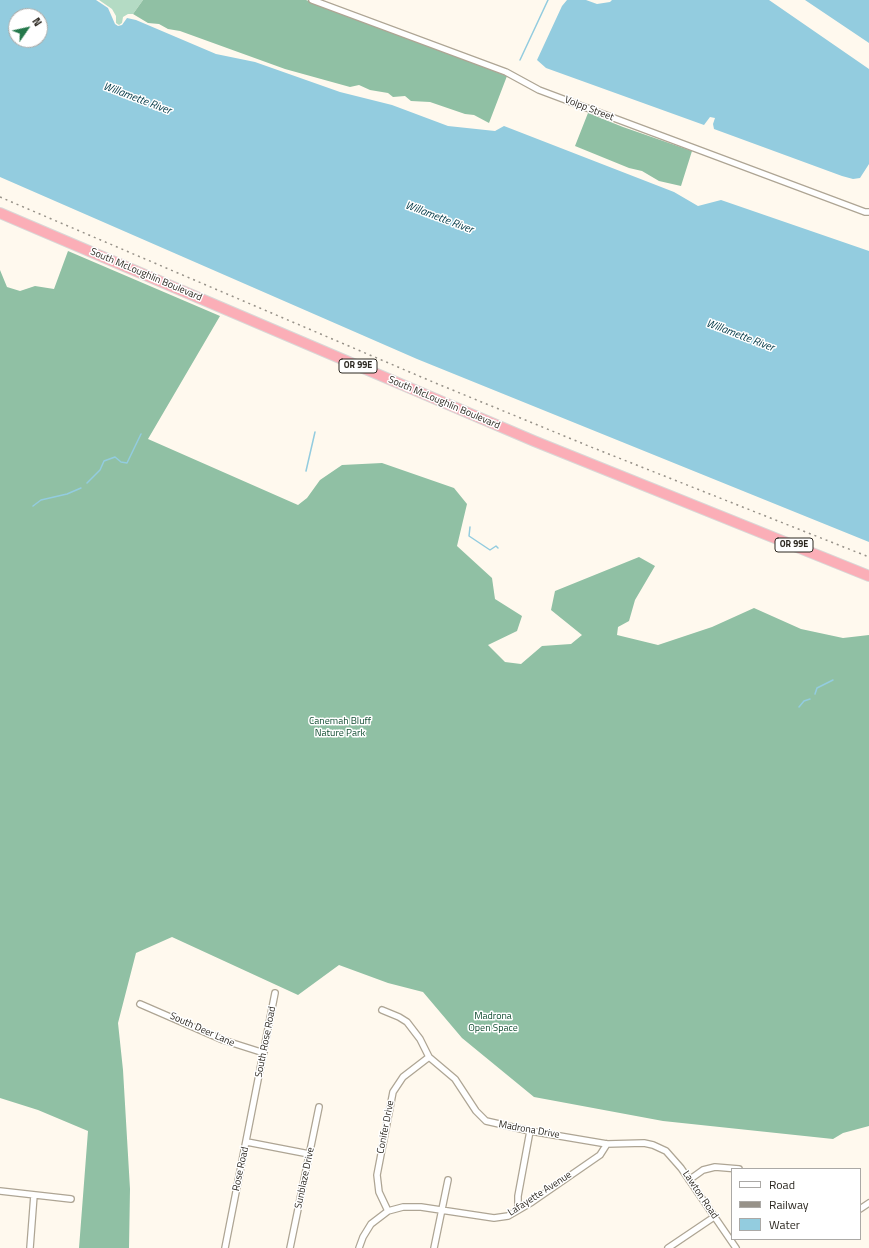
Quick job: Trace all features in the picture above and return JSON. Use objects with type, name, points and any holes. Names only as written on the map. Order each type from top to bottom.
[{"type":"highway","name":"South McLoughlin Boulevard","points":[[0,213],[534,441],[869,576]]},
{"type":"street","name":"Volpp Street","points":[[312,0],[506,72],[534,87],[579,106],[864,212],[869,212]]},
{"type":"street","name":"South Rose Road","points":[[257,1091],[275,993]]},
{"type":"street","name":"South Deer Lane","points":[[140,1004],[223,1040],[264,1053]]},
{"type":"street","name":"Madrona Drive","points":[[382,1010],[407,1022],[420,1040],[429,1057],[455,1079],[476,1111],[486,1121],[530,1131],[607,1144]]},
{"type":"street","name":"Conifer Drive","points":[[388,1211],[379,1192],[377,1176],[393,1092],[403,1077],[429,1057]]},
{"type":"street","name":"Rose Road","points":[[225,1248],[257,1091]]},
{"type":"street","name":"Sunblaze Drive","points":[[290,1248],[319,1107]]},
{"type":"street","points":[[518,1210],[518,1196],[530,1131]]},
{"type":"street","points":[[247,1142],[309,1154]]},
{"type":"street","name":"Lawton Road","points":[[607,1144],[644,1143],[659,1147],[672,1156],[736,1248]]},
{"type":"street","name":"Lafayette Avenue","points":[[359,1248],[363,1237],[371,1224],[388,1211],[410,1206],[494,1218],[508,1216],[600,1155],[607,1144]]},
{"type":"street","points":[[689,1180],[708,1168],[715,1166],[731,1168]]},
{"type":"street","points":[[434,1248],[448,1180]]},
{"type":"street","points":[[0,1191],[71,1199]]},
{"type":"street","points":[[30,1248],[34,1195]]},
{"type":"street","points":[[861,1209],[869,1203]]},
{"type":"street","points":[[668,1248],[714,1217]]},
{"type":"green space","points":[[99,0],[143,0],[133,14],[128,14],[123,17],[122,23],[119,25],[116,23],[116,16],[112,9]]},
{"type":"green space","points":[[143,0],[306,0],[507,76],[489,123],[474,115],[465,114],[430,102],[411,101],[405,96],[393,97],[388,93],[370,90],[359,85],[350,87],[285,69],[180,31],[168,29],[159,24],[148,23],[133,14]]},
{"type":"green space","points":[[588,113],[692,151],[681,186],[659,181],[642,171],[629,168],[575,146]]},
{"type":"green space","name":"Canemah Bluff Nature Park","points":[[68,251],[220,316],[148,439],[298,505],[307,498],[320,480],[342,465],[382,463],[454,488],[467,504],[457,546],[492,578],[495,599],[522,616],[517,631],[488,645],[505,662],[521,664],[542,646],[571,644],[582,635],[551,610],[555,591],[639,557],[655,566],[635,600],[629,621],[618,627],[617,635],[658,645],[712,627],[754,608],[801,629],[843,638],[869,635],[869,1126],[843,1133],[833,1139],[663,1121],[534,1097],[462,1038],[423,992],[388,983],[339,965],[298,995],[172,937],[136,953],[118,1023],[123,1070],[130,1189],[129,1248],[79,1248],[88,1131],[38,1110],[0,1098],[0,270],[7,287],[20,291],[35,286],[54,289]]},
{"type":"water","name":"Willamette River","points":[[0,0],[96,0],[108,8],[115,24],[118,26],[122,25],[127,18],[136,20],[216,54],[255,62],[340,92],[392,105],[448,126],[495,131],[504,126],[674,192],[698,206],[721,200],[869,251],[869,542],[417,359],[0,177]]},
{"type":"water","points":[[567,0],[586,0],[597,4],[610,2],[612,0],[769,0],[869,69],[869,164],[860,178],[853,179],[842,176],[714,129],[713,124],[715,118],[710,117],[704,125],[546,68],[537,60],[562,6]]},
{"type":"water","points":[[805,0],[869,0],[869,43]]},
{"type":"waterway","points":[[520,60],[548,0]]},
{"type":"waterway","points":[[306,471],[315,432]]},
{"type":"waterway","points":[[87,483],[100,470],[104,461],[115,457],[121,462],[127,463],[141,434]]},
{"type":"waterway","points":[[33,506],[41,500],[67,494],[81,488]]},
{"type":"waterway","points":[[470,527],[469,536],[490,550],[496,546],[498,548]]},
{"type":"waterway","points":[[815,694],[817,688],[833,680]]},
{"type":"waterway","points":[[799,707],[804,701],[810,699]]},
{"type":"railway","points":[[0,197],[433,382],[591,447],[869,557]]},
{"type":"park label","name":"Madrona Open Space","points":[[493,1022]]}]
